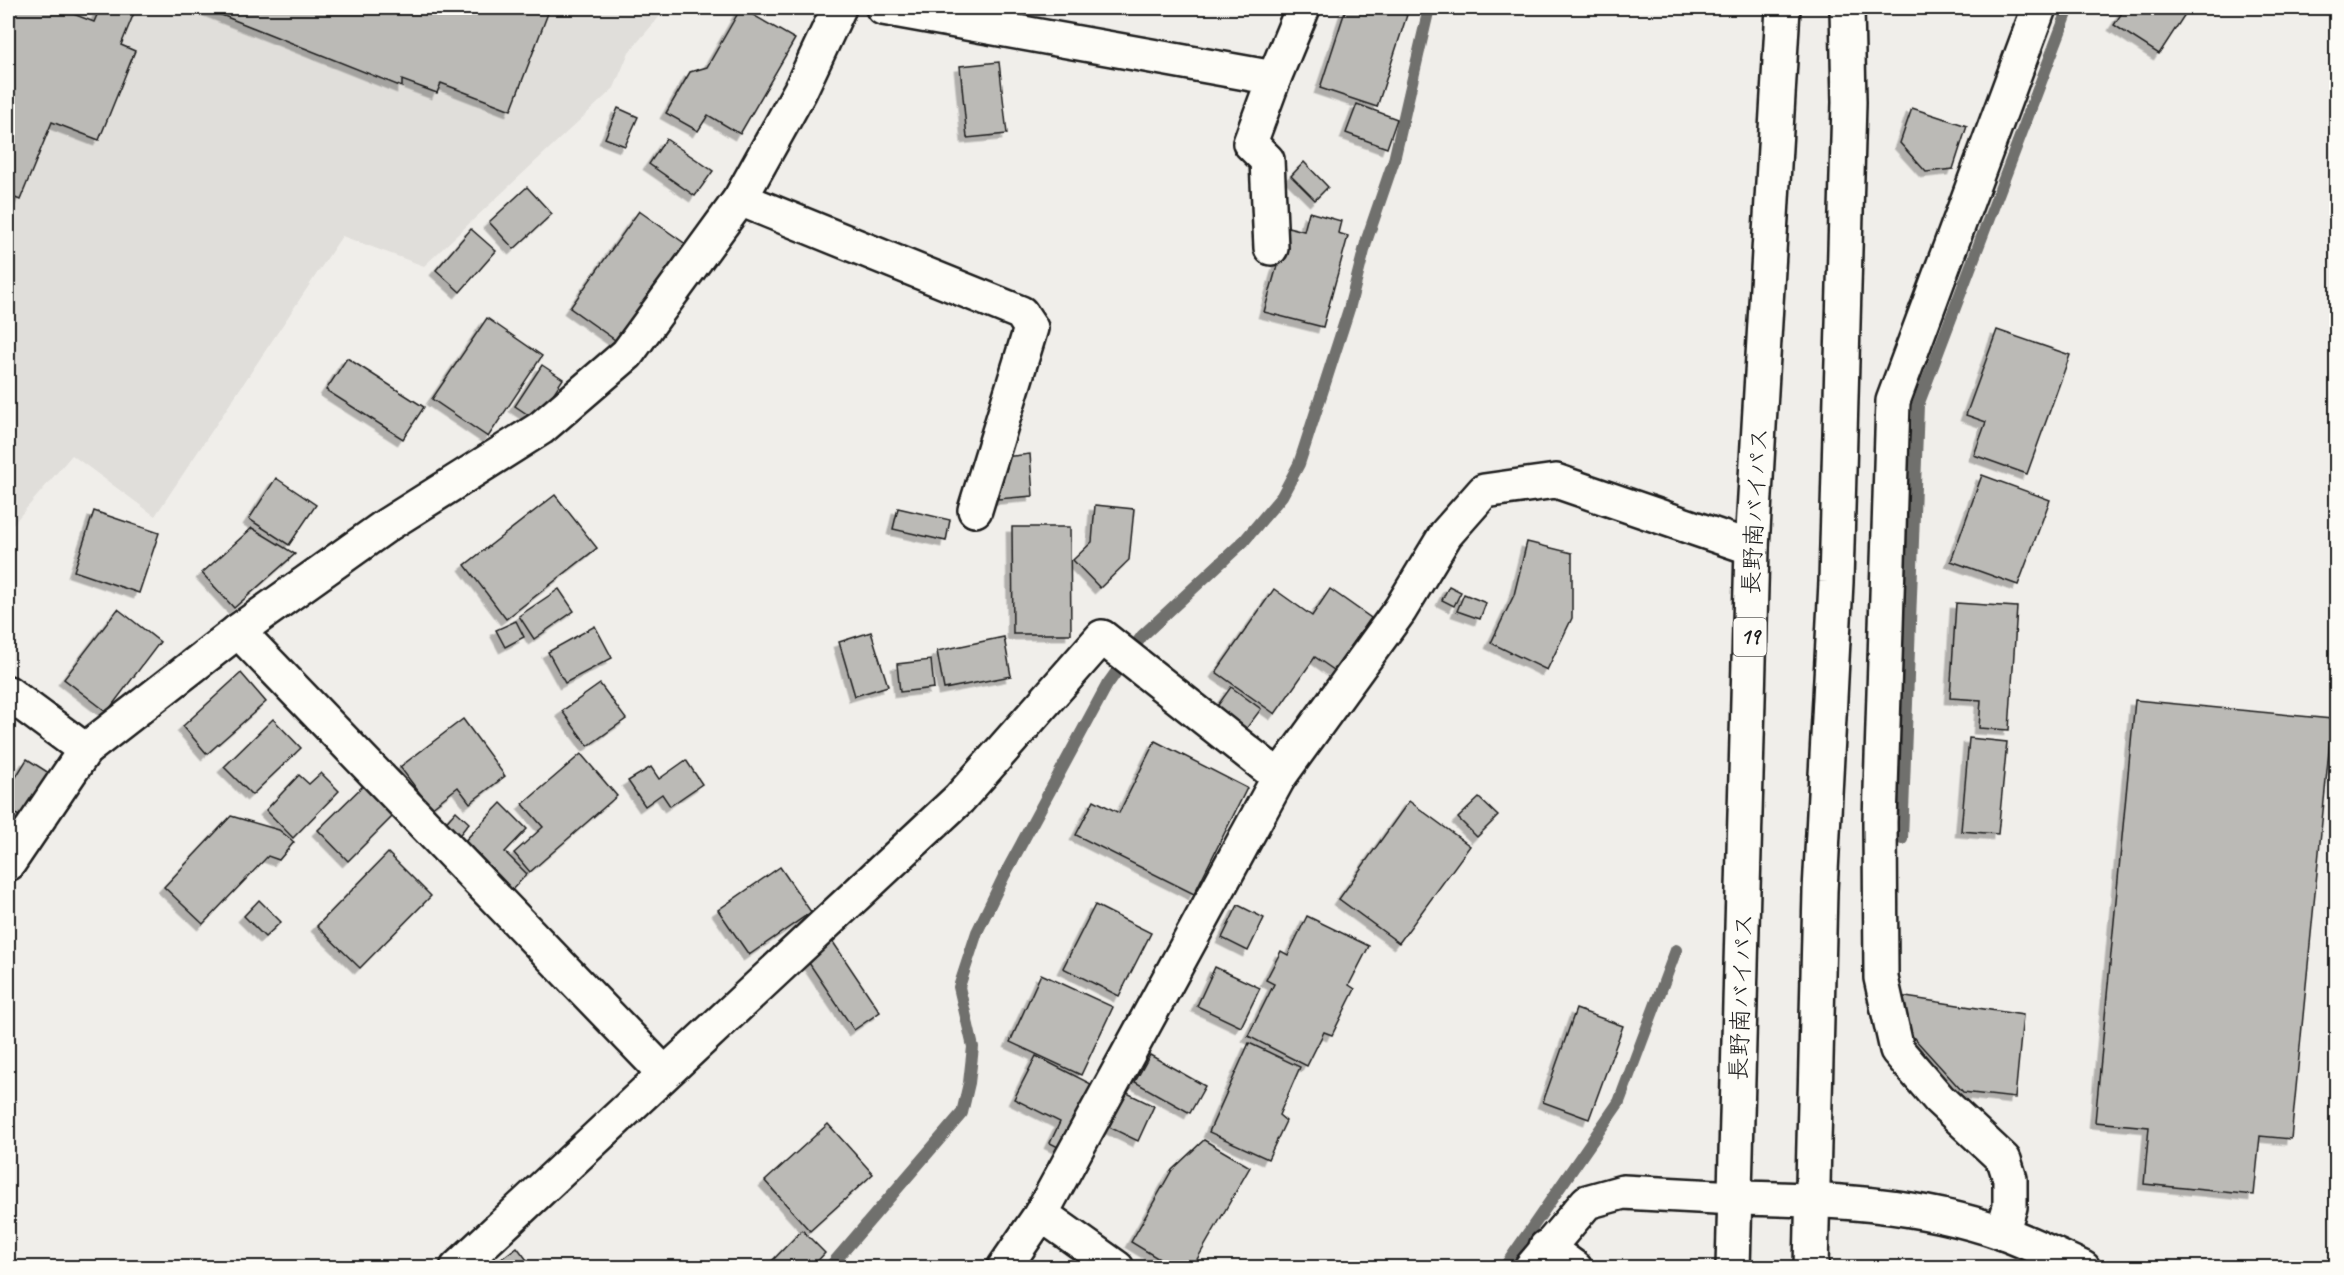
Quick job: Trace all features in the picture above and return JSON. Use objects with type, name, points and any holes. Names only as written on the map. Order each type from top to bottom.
[{"type":"main road","points":[[8,864],[85,750],[238,631],[387,525],[541,428],[627,354],[740,199],[800,91],[839,8]]},
{"type":"main road","points":[[883,8],[1274,78]]},
{"type":"main road","points":[[1270,248],[1267,160],[1250,143],[1303,8]]},
{"type":"main road","name":"長野南バイパス","points":[[1733,1268],[1752,548],[1783,8]]},
{"type":"main road","points":[[1811,1268],[1820,891],[1836,582],[1849,102],[1847,8]]},
{"type":"main road","points":[[2002,1233],[2010,1207],[2010,1179],[2004,1160],[1939,1099],[1897,1050],[1881,978],[1880,822],[1892,424],[1893,401],[2039,8]]},
{"type":"main road","points":[[740,199],[1021,313],[1032,328],[975,510]]},
{"type":"main road","points":[[1004,1268],[1041,1214],[1279,777],[1400,610],[1446,534],[1484,491],[1556,481],[1752,548]]},
{"type":"main road","points":[[238,631],[664,1073]]},
{"type":"main road","points":[[457,1268],[959,799],[1102,638],[1279,777]]},
{"type":"main road","points":[[8,693],[85,750]]},
{"type":"main road","points":[[1575,1268],[1538,1257],[1587,1202],[1623,1192],[1735,1198],[1814,1199],[1911,1210],[2002,1233],[2083,1268]]},
{"type":"main road","points":[[1041,1214],[1117,1268]]},
{"type":"shaded area","points":[[8,8],[667,8],[629,52],[614,88],[424,266],[342,236],[155,516],[72,455],[8,530]]},
{"type":"building","points":[[8,8],[58,8],[94,22],[100,8],[136,8],[121,45],[135,51],[99,140],[52,122],[20,200],[8,195]]},
{"type":"building","points":[[204,8],[550,8],[511,110],[441,83],[437,93],[402,80],[402,87]]},
{"type":"building","points":[[741,8],[795,39],[740,134],[708,115],[698,131],[666,113],[690,72],[707,67]]},
{"type":"building","points":[[1346,8],[1385,8],[1407,15],[1377,107],[1320,88]]},
{"type":"building","points":[[2125,8],[2189,8],[2159,54],[2114,25]]},
{"type":"building","points":[[999,62],[1007,134],[967,138],[960,66]]},
{"type":"building","points":[[1357,104],[1397,119],[1387,148],[1346,133]]},
{"type":"building","points":[[618,108],[638,117],[625,146],[605,138]]},
{"type":"building","points":[[1912,108],[1967,126],[1953,169],[1926,172],[1900,143]]},
{"type":"building","points":[[666,139],[713,171],[695,196],[649,164]]},
{"type":"building","points":[[1304,162],[1328,187],[1315,200],[1291,176]]},
{"type":"building","points":[[527,187],[552,214],[514,249],[489,222]]},
{"type":"building","points":[[639,211],[687,245],[618,342],[570,308]]},
{"type":"building","points":[[1309,212],[1341,221],[1338,233],[1348,236],[1323,327],[1264,312],[1288,227],[1304,231]]},
{"type":"building","points":[[471,229],[496,251],[460,292],[436,270]]},
{"type":"building","points":[[487,318],[542,356],[488,437],[432,399]]},
{"type":"building","points":[[1997,330],[2070,355],[2027,474],[1974,455],[1986,422],[1966,415]]},
{"type":"building","points":[[347,358],[424,407],[403,439],[326,390]]},
{"type":"building","points":[[542,365],[563,379],[536,420],[515,406]]},
{"type":"building","points":[[1030,454],[1033,496],[998,499],[995,458]]},
{"type":"building","points":[[1982,475],[2050,500],[2018,585],[1951,561]]},
{"type":"building","points":[[276,478],[316,505],[289,545],[249,519]]},
{"type":"building","points":[[555,495],[597,548],[506,619],[465,565]]},
{"type":"building","points":[[1095,505],[1134,509],[1129,560],[1100,588],[1073,560],[1092,542]]},
{"type":"building","points":[[898,508],[950,520],[946,541],[893,529]]},
{"type":"building","points":[[94,511],[159,533],[139,593],[74,571]]},
{"type":"building","points":[[1012,527],[1070,527],[1071,634],[1013,634]]},
{"type":"building","points":[[252,528],[295,554],[234,608],[202,573]]},
{"type":"building","points":[[1527,542],[1572,553],[1572,618],[1547,670],[1491,643],[1514,595]]},
{"type":"building","points":[[1449,586],[1461,592],[1454,606],[1442,600]]},
{"type":"building","points":[[559,589],[574,611],[534,639],[519,616]]},
{"type":"building","points":[[1274,589],[1312,616],[1330,589],[1371,618],[1334,670],[1315,657],[1275,714],[1216,672]]},
{"type":"building","points":[[1464,594],[1486,603],[1480,619],[1457,611]]},
{"type":"building","points":[[1956,603],[2017,607],[2009,730],[1979,728],[1981,700],[1950,698]]},
{"type":"building","points":[[118,609],[160,642],[107,712],[64,679]]},
{"type":"building","points":[[516,621],[524,637],[505,647],[496,630]]},
{"type":"building","points":[[595,626],[612,658],[565,683],[548,652]]},
{"type":"building","points":[[871,632],[888,686],[855,696],[839,642]]},
{"type":"building","points":[[1004,637],[1011,676],[944,689],[937,651]]},
{"type":"building","points":[[931,660],[934,688],[900,692],[897,664]]},
{"type":"building","points":[[241,673],[266,702],[207,754],[183,726]]},
{"type":"building","points":[[600,684],[626,719],[588,746],[562,711]]},
{"type":"building","points":[[1231,687],[1261,709],[1243,733],[1213,712]]},
{"type":"building","points":[[2135,700],[2332,719],[2291,1139],[2260,1136],[2254,1195],[2144,1184],[2149,1127],[2095,1122]]},
{"type":"building","points":[[273,719],[301,748],[252,795],[224,767]]},
{"type":"building","points":[[463,719],[505,776],[470,803],[458,787],[431,808],[400,767]]},
{"type":"building","points":[[1969,738],[2007,742],[1998,834],[1961,831]]},
{"type":"building","points":[[1155,741],[1247,788],[1194,894],[1076,835],[1094,800],[1119,813]]},
{"type":"building","points":[[581,754],[617,796],[530,872],[514,853],[543,827],[523,804]]},
{"type":"building","points":[[27,759],[49,773],[22,818],[8,809],[8,790]]},
{"type":"building","points":[[686,760],[702,784],[670,806],[662,794],[645,806],[628,781],[651,767],[659,779]]},
{"type":"building","points":[[321,773],[339,791],[293,838],[266,810],[299,775],[309,784]]},
{"type":"building","points":[[368,781],[398,811],[348,861],[318,830]]},
{"type":"building","points":[[1479,798],[1498,816],[1477,837],[1458,818]]},
{"type":"building","points":[[1409,801],[1470,846],[1399,943],[1339,899]]},
{"type":"building","points":[[501,803],[527,829],[505,852],[527,874],[505,897],[457,849]]},
{"type":"building","points":[[456,811],[469,823],[457,838],[443,826]]},
{"type":"building","points":[[231,816],[279,830],[294,842],[279,860],[268,856],[203,924],[164,887]]},
{"type":"building","points":[[388,853],[431,896],[360,968],[317,926]]},
{"type":"building","points":[[780,867],[811,912],[749,955],[718,910]]},
{"type":"building","points":[[259,900],[281,922],[265,937],[244,916]]},
{"type":"building","points":[[1095,905],[1151,933],[1119,996],[1063,968]]},
{"type":"building","points":[[1238,905],[1264,918],[1248,951],[1222,938]]},
{"type":"building","points":[[1307,916],[1369,946],[1349,985],[1355,989],[1332,1035],[1324,1032],[1307,1066],[1248,1036],[1274,984],[1266,980],[1281,951],[1288,955]]},
{"type":"building","points":[[833,942],[880,1012],[854,1030],[807,960]]},
{"type":"building","points":[[1215,967],[1260,988],[1241,1027],[1197,1006]]},
{"type":"building","points":[[1041,974],[1113,1007],[1081,1075],[1010,1042]]},
{"type":"building","points":[[1899,996],[2023,1015],[2015,1098],[1963,1092],[1904,1027]]},
{"type":"building","points":[[1576,1009],[1623,1026],[1589,1119],[1543,1102]]},
{"type":"building","points":[[1249,1043],[1300,1067],[1279,1115],[1286,1121],[1268,1159],[1209,1132]]},
{"type":"building","points":[[1150,1055],[1205,1086],[1190,1113],[1135,1082]]},
{"type":"building","points":[[1036,1056],[1093,1085],[1060,1148],[1050,1143],[1060,1122],[1014,1099]]},
{"type":"building","points":[[1125,1092],[1154,1106],[1138,1141],[1109,1127]]},
{"type":"building","points":[[828,1124],[873,1174],[810,1231],[765,1181]]},
{"type":"building","points":[[1204,1140],[1250,1167],[1192,1268],[1174,1268],[1131,1242],[1172,1170]]},
{"type":"building","points":[[802,1230],[825,1253],[811,1268],[776,1268],[771,1262]]},
{"type":"building","points":[[517,1247],[533,1268],[494,1268],[493,1265]]},
{"type":"waterway","points":[[829,1268],[962,1113],[969,1083],[973,1047],[959,987],[977,932],[1004,876],[1107,685],[1142,636],[1244,541],[1282,496],[1299,464],[1349,309],[1367,239],[1394,160],[1429,8]]},
{"type":"waterway","points":[[1902,839],[1918,405],[2069,8]]},
{"type":"waterway","points":[[1504,1268],[1619,1102],[1676,950]]}]
